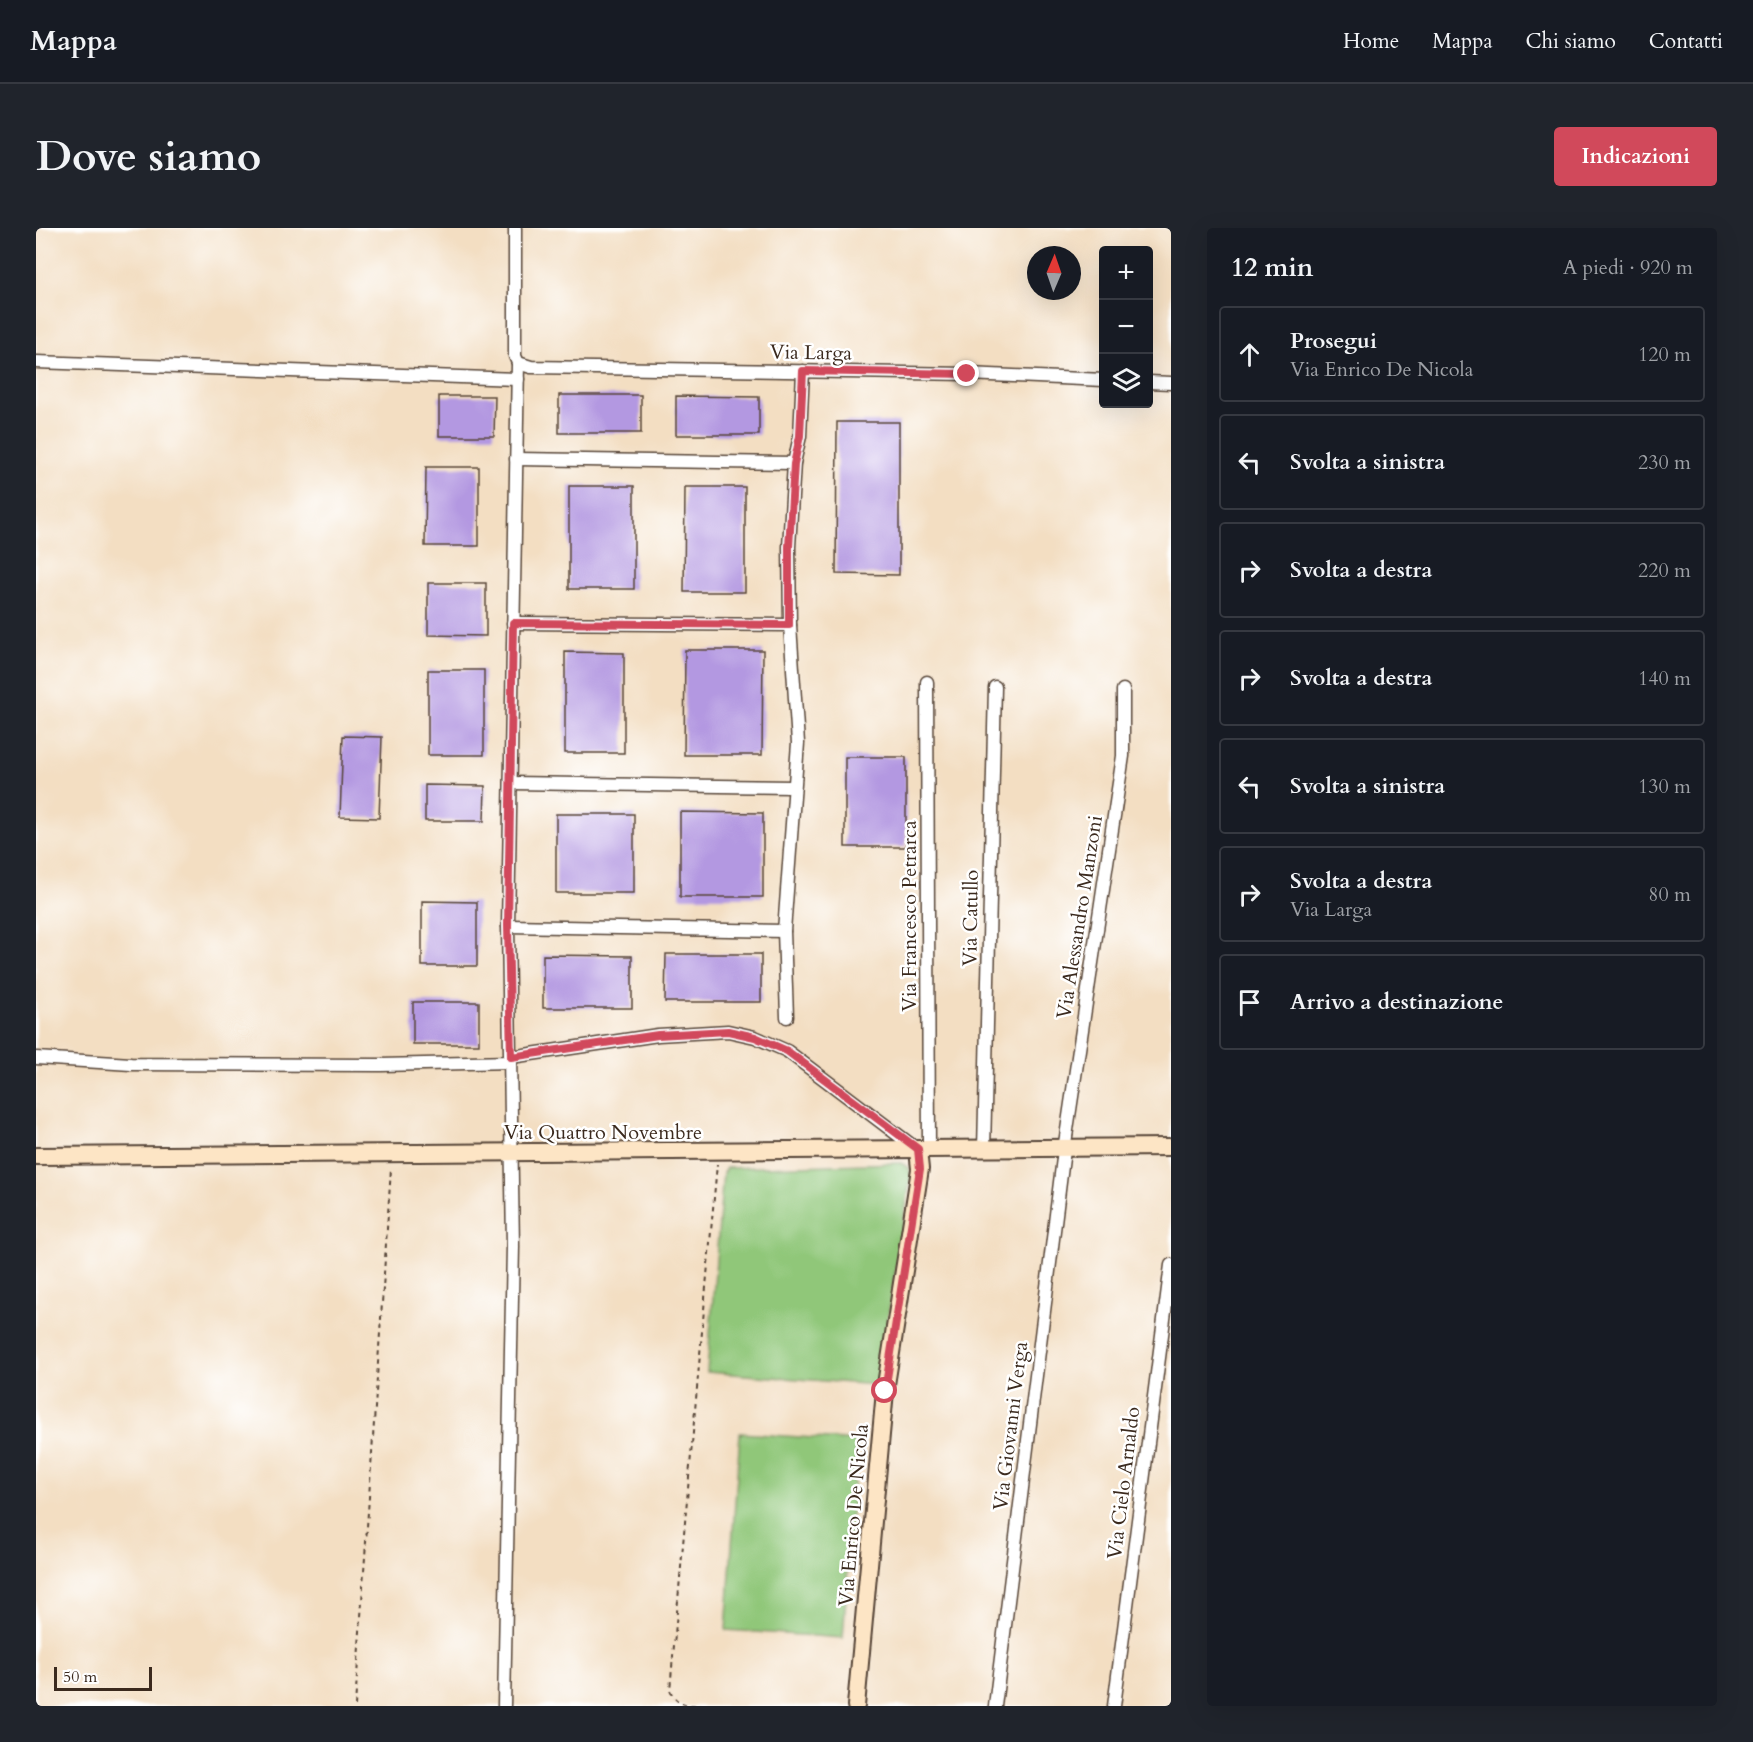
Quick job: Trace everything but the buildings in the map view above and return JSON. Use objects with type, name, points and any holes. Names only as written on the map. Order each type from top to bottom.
[{"type":"street","points":[[504,1706],[513,1246],[508,926],[518,379],[518,363],[515,356],[515,228]]},
{"type":"street","points":[[36,362],[518,379]]},
{"type":"street","name":"Via Larga","points":[[518,363],[531,368],[967,374],[1099,380]]},
{"type":"street","points":[[787,1017],[784,932],[798,743],[789,625],[789,547],[794,464],[800,436],[803,371]]},
{"type":"street","points":[[1153,382],[1171,383]]},
{"type":"street","points":[[516,459],[794,464]]},
{"type":"street","points":[[513,623],[789,625]]},
{"type":"street","name":"Via Francesco Petrarca","points":[[924,1150],[927,682]]},
{"type":"street","name":"Via Catullo","points":[[984,1150],[995,687]]},
{"type":"street","name":"Via Alessandro Manzoni","points":[[1064,1150],[1123,756],[1123,690]]},
{"type":"street","points":[[511,783],[793,787]]},
{"type":"street","points":[[508,926],[784,932]]},
{"type":"street","points":[[36,1058],[143,1064],[381,1065],[511,1059],[658,1035],[728,1031],[755,1037],[787,1051],[924,1150]]},
{"type":"street","name":"Via Quattro Novembre","points":[[36,1156],[1064,1150],[1171,1147]]},
{"type":"street","name":"Via Enrico De Nicola","points":[[856,1706],[885,1391],[924,1150]]},
{"type":"street","name":"Via Giovanni Verga","points":[[995,1706],[1064,1150]]},
{"type":"street","name":"Via Cielo Arnaldo","points":[[1114,1706],[1171,1265]]},
{"type":"path","points":[[704,1706],[680,1704],[673,1699],[670,1690],[718,1152]]},
{"type":"path","points":[[355,1706],[392,1154]]},
{"type":"green space","points":[[901,1163],[909,1168],[911,1175],[877,1385],[707,1372],[723,1173],[726,1168]]},
{"type":"green space","points":[[740,1433],[857,1441],[843,1638],[726,1630]]},
{"type":"route","points":[[885,1391],[920,1169],[918,1149],[787,1051],[755,1037],[728,1031],[658,1035],[511,1057],[508,926],[513,623],[789,625],[789,547],[794,464],[800,436],[803,371],[967,374]]}]
